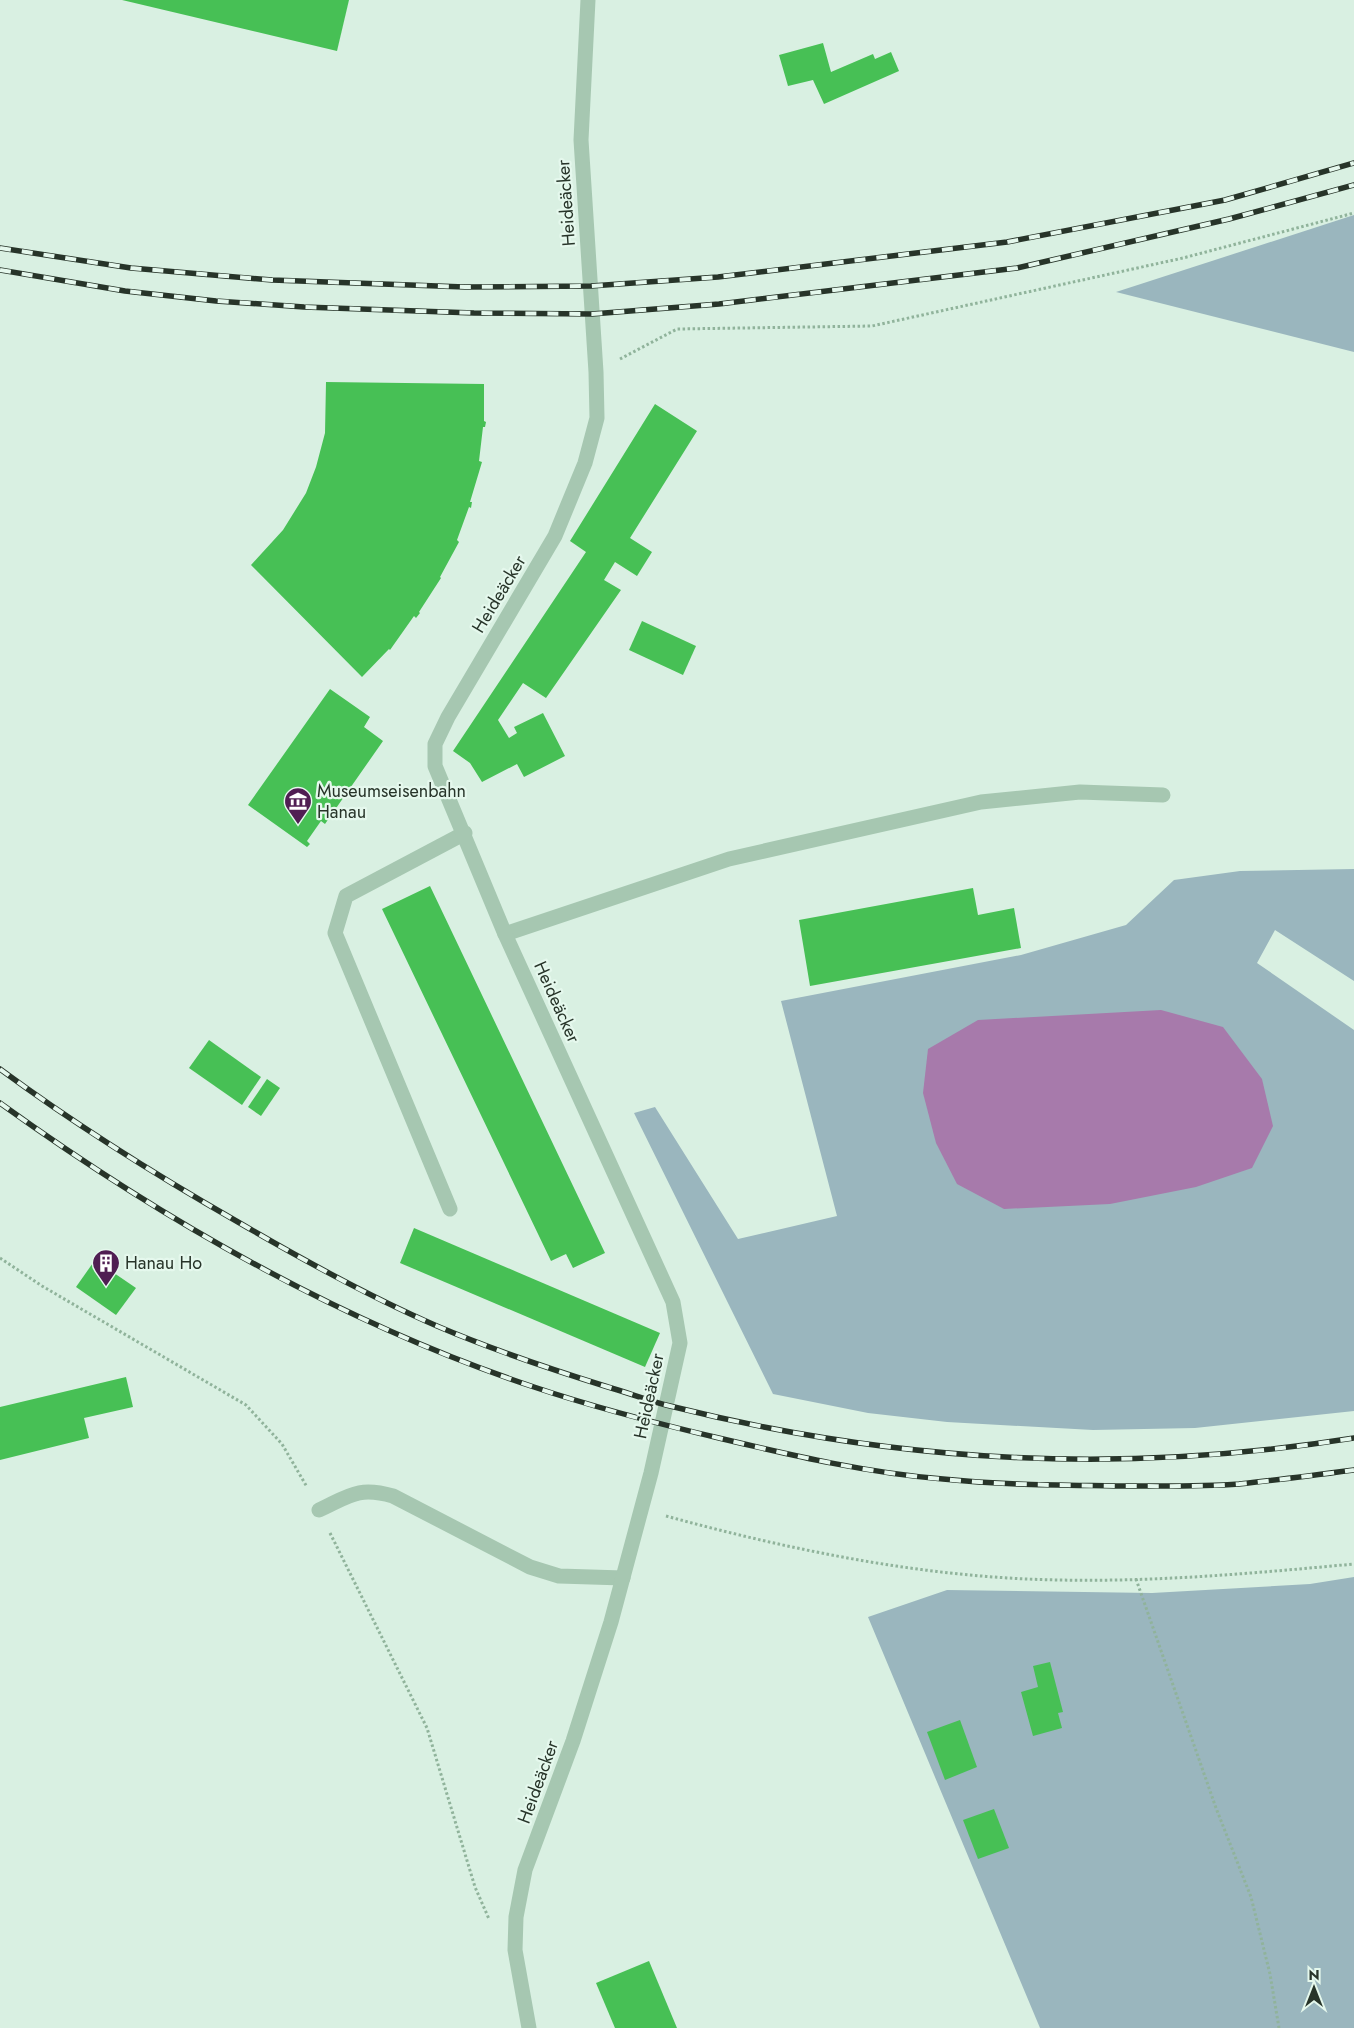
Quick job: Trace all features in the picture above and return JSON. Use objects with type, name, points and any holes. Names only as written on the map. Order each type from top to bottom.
[{"type":"street","name":"Heideäcker","points":[[529,2028],[515,1950],[516,1917],[525,1870],[573,1741],[623,1578],[663,1425],[680,1343],[673,1302],[505,934],[465,833],[435,766],[435,744],[448,717],[555,536],[585,463],[596,418],[596,372],[581,140],[588,0]]},
{"type":"street","points":[[505,934],[729,859],[981,802],[1080,792],[1163,795]]},
{"type":"street","points":[[450,1209],[334,933],[346,896],[465,833]]},
{"type":"street","points":[[318,1510],[358,1492],[372,1490],[393,1496],[530,1567],[559,1576],[623,1578]]},
{"type":"path","points":[[596,372],[677,329],[872,326],[1183,258],[1354,213]]},
{"type":"path","points":[[0,1258],[42,1286],[246,1405],[282,1444],[318,1510],[427,1728],[475,1887],[490,1923]]},
{"type":"path","points":[[641,1509],[739,1536],[849,1558],[940,1572],[1059,1580],[1203,1578],[1354,1564]]},
{"type":"path","points":[[1136,1579],[1216,1808],[1251,1897],[1270,1974],[1279,2028]]},
{"type":"shaded area","points":[[1354,215],[1354,352],[1116,292]]},
{"type":"shaded area","points":[[1354,869],[1354,981],[1275,930],[1257,963],[1354,1030],[1354,1411],[1195,1428],[1093,1430],[947,1422],[868,1413],[773,1394],[634,1113],[655,1107],[738,1239],[837,1216],[781,1001],[1021,955],[1126,925],[1174,880],[1240,871]]},
{"type":"shaded area","points":[[1161,1010],[1223,1027],[1262,1079],[1273,1126],[1252,1168],[1196,1187],[1110,1204],[1004,1209],[957,1184],[936,1143],[923,1093],[928,1049],[978,1020]]},
{"type":"shaded area","points":[[1354,1577],[1354,2028],[1040,2028],[868,1617],[947,1590],[1152,1593],[1310,1584]]},
{"type":"building","points":[[122,0],[349,0],[337,51]]},
{"type":"building","points":[[823,43],[831,72],[873,54],[875,59],[891,52],[899,71],[824,104],[813,80],[788,86],[779,55]]},
{"type":"building","points":[[326,382],[484,384],[484,421],[486,422],[485,427],[483,427],[479,461],[482,462],[470,502],[472,502],[471,508],[469,507],[457,540],[459,542],[441,578],[420,613],[416,618],[414,616],[390,650],[362,677],[251,565],[283,530],[306,493],[316,467],[325,433]]},
{"type":"building","points":[[655,404],[697,431],[630,538],[652,552],[637,576],[615,562],[604,580],[621,590],[546,698],[523,683],[498,720],[509,738],[517,733],[514,727],[543,713],[565,756],[524,777],[517,764],[482,782],[470,763],[453,751],[586,552],[570,541]]},
{"type":"building","points":[[642,621],[696,646],[683,675],[629,650]]},
{"type":"building","points":[[330,689],[370,717],[364,727],[383,741],[325,824],[321,821],[307,841],[310,844],[307,847],[248,805]]},
{"type":"building","points":[[430,886],[605,1253],[573,1268],[566,1254],[551,1261],[382,909]]},
{"type":"building","points":[[973,888],[978,915],[1014,908],[1021,948],[810,986],[799,920]]},
{"type":"building","points":[[209,1040],[261,1077],[242,1105],[189,1068]]},
{"type":"building","points":[[267,1079],[280,1088],[261,1116],[248,1107]]},
{"type":"building","points":[[414,1228],[660,1333],[645,1367],[400,1263]]},
{"type":"building","name":"Hanau Ho","points":[[95,1260],[136,1288],[116,1315],[76,1287]]},
{"type":"building","points":[[126,1377],[133,1407],[84,1418],[89,1438],[0,1460],[0,1407]]},
{"type":"building","points":[[1050,1662],[1063,1712],[1058,1713],[1062,1728],[1033,1736],[1021,1692],[1038,1687],[1033,1666]]},
{"type":"building","points":[[960,1720],[977,1767],[945,1780],[927,1732]]},
{"type":"building","points":[[994,1809],[1009,1848],[978,1859],[963,1820]]},
{"type":"building","points":[[649,1961],[677,2028],[615,2028],[596,1983]]},
{"type":"railway","points":[[0,248],[131,268],[272,280],[465,287],[591,286],[718,277],[1007,242],[1225,200],[1354,163]]},
{"type":"railway","points":[[0,270],[125,291],[216,301],[304,307],[474,313],[592,314],[719,304],[1017,268],[1229,219],[1354,185]]},
{"type":"railway","points":[[0,1069],[87,1130],[147,1168],[311,1264],[361,1290],[437,1326],[479,1343],[543,1366],[662,1404],[755,1425],[840,1440],[925,1451],[1010,1457],[1096,1459],[1181,1457],[1267,1450],[1354,1438]]},
{"type":"railway","points":[[0,1103],[62,1146],[190,1228],[324,1300],[393,1332],[463,1361],[534,1387],[675,1428],[832,1463],[887,1473],[1008,1484],[1209,1486],[1354,1470]]},
{"type":"place","name":"Museumseisenbahn Hanau","points":[[298,825]]},
{"type":"place","name":"Hanau Ho","points":[[106,1287]]}]
